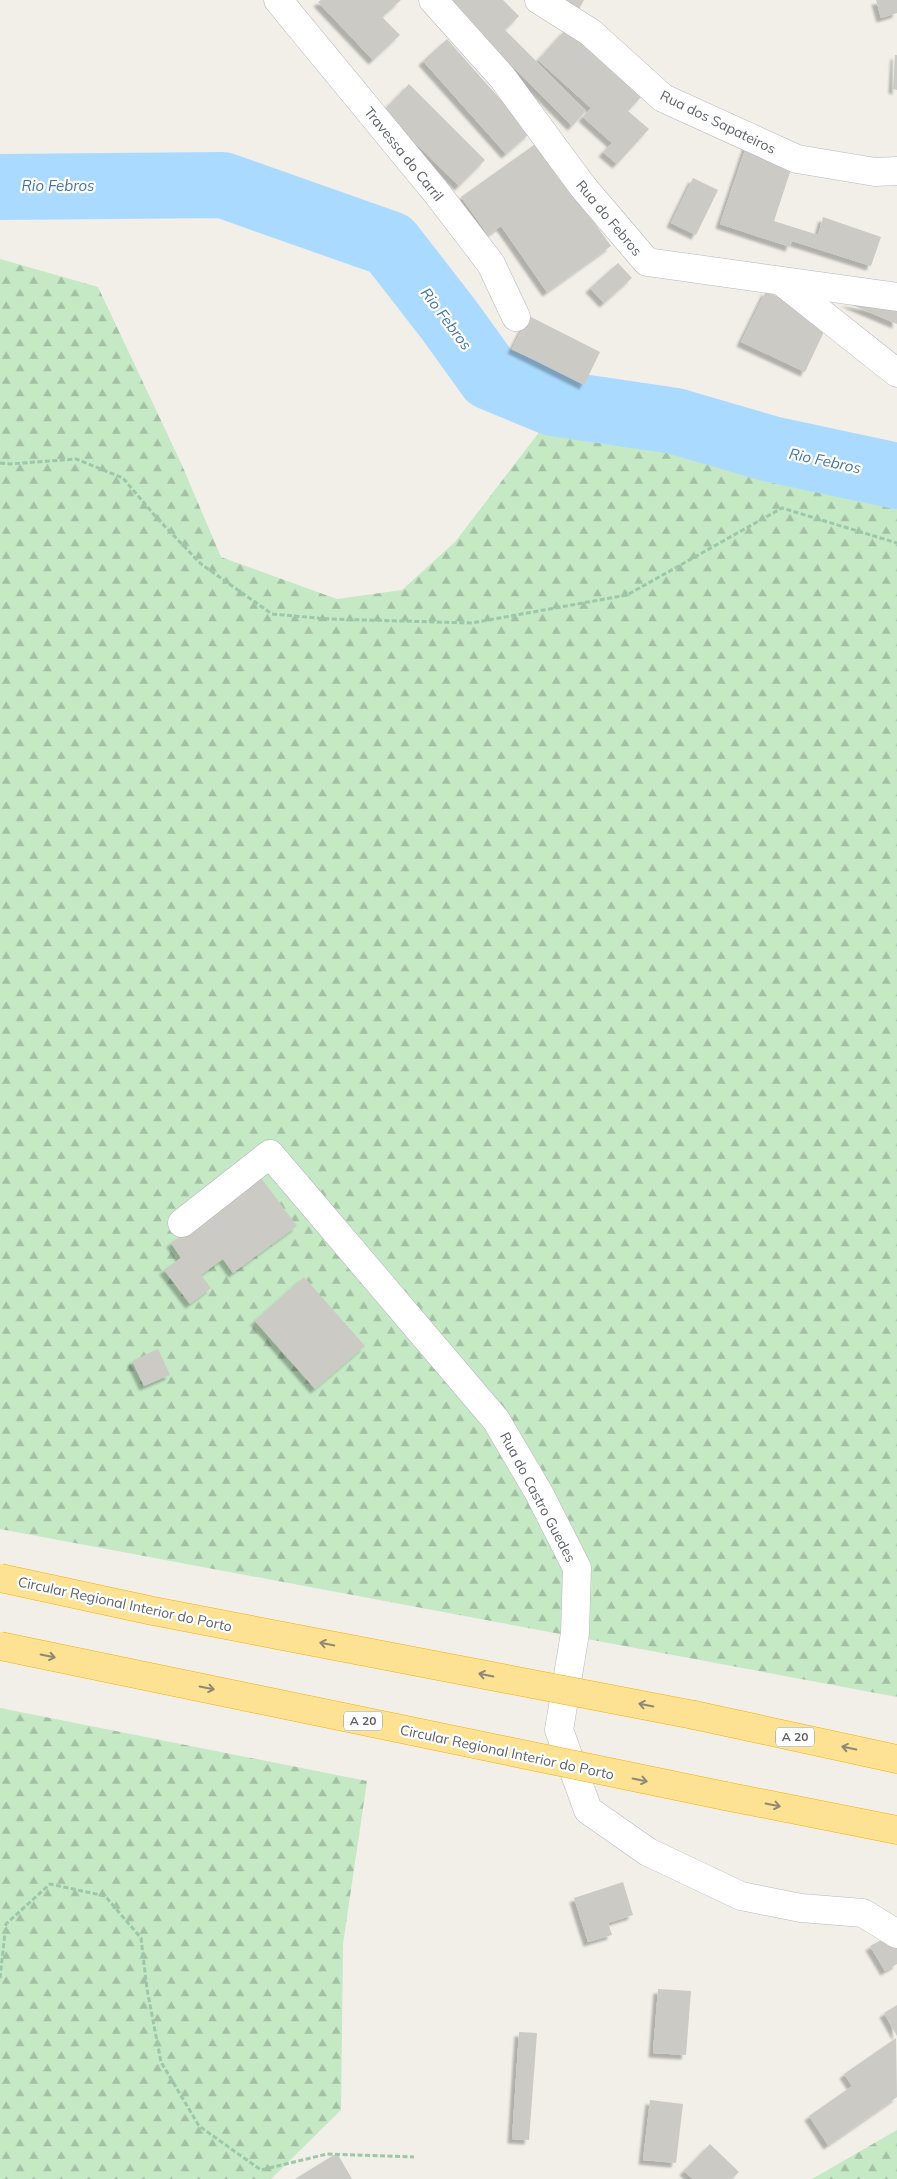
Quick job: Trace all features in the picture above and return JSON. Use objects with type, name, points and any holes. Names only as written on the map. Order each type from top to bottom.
[{"type":"highway","name":"Circular Regional Interior do Porto","points":[[0,1578],[153,1611],[694,1715],[897,1759]]},
{"type":"highway","name":"Circular Regional Interior do Porto","points":[[0,1646],[897,1830]]},
{"type":"street","name":"Travessa do Carril","points":[[278,0],[424,177],[491,264],[516,317]]},
{"type":"street","name":"Rua do Febros","points":[[433,0],[502,77],[583,187],[647,262],[897,297]]},
{"type":"street","name":"Rua dos Sapateiros","points":[[539,0],[590,32],[663,98],[797,160],[875,172],[897,171]]},
{"type":"street","points":[[781,281],[897,372]]},
{"type":"street","name":"Rua do Castro Guedes","points":[[182,1224],[270,1154],[496,1420],[539,1493],[577,1568],[575,1633],[559,1730],[588,1810],[648,1852],[741,1896],[801,1908],[864,1913],[897,1934]]},
{"type":"path","points":[[0,463],[76,459],[123,478],[156,517],[201,564],[272,614],[328,620],[472,623],[627,595],[782,508],[897,543]]},
{"type":"path","points":[[0,1978],[6,1924],[50,1884],[105,1896],[141,1938],[161,2062],[199,2126],[261,2170],[327,2154],[414,2157]]},
{"type":"green space","points":[[0,259],[98,287],[181,463],[221,557],[337,599],[402,590],[455,542],[563,401],[759,435],[897,452],[897,1697],[0,1529]]},
{"type":"green space","points":[[0,1708],[367,1781],[343,1944],[341,2110],[271,2179],[0,2179]]},
{"type":"green space","points":[[897,2130],[897,2179],[812,2179]]},
{"type":"building","points":[[321,0],[401,0],[382,17],[400,35],[373,60],[318,2]]},
{"type":"building","points":[[447,0],[503,0],[519,16],[505,30],[586,111],[572,126]]},
{"type":"building","points":[[551,0],[584,0],[577,13]]},
{"type":"building","points":[[876,0],[897,0],[897,13],[881,18]]},
{"type":"building","points":[[566,29],[642,96],[628,111],[649,129],[617,164],[603,152],[612,143],[583,117],[591,108],[538,60]]},
{"type":"building","points":[[447,39],[530,133],[506,154],[423,61]]},
{"type":"building","points":[[895,55],[897,55],[897,90],[893,89]]},
{"type":"building","points":[[409,84],[485,160],[459,186],[383,111]]},
{"type":"building","points":[[748,141],[795,157],[774,221],[818,235],[823,217],[881,237],[871,266],[792,241],[790,247],[720,224]]},
{"type":"building","points":[[537,143],[611,246],[547,292],[501,226],[488,235],[461,197]]},
{"type":"building","points":[[693,178],[718,190],[696,235],[671,223]]},
{"type":"building","points":[[618,263],[632,278],[604,303],[590,288]]},
{"type":"building","points":[[766,291],[829,321],[805,372],[741,342]]},
{"type":"building","points":[[845,302],[897,310],[897,324]]},
{"type":"building","points":[[529,316],[600,352],[584,385],[512,349]]},
{"type":"building","points":[[261,1178],[297,1226],[233,1273],[223,1259],[201,1275],[211,1288],[190,1304],[164,1270],[181,1258],[171,1243]]},
{"type":"building","points":[[304,1277],[365,1346],[315,1389],[255,1321]]},
{"type":"building","points":[[158,1349],[170,1375],[144,1386],[132,1361]]},
{"type":"building","points":[[623,1882],[633,1915],[608,1923],[612,1935],[588,1942],[574,1898]]},
{"type":"building","points":[[892,1934],[897,1943],[897,1964],[885,1971],[870,1946]]},
{"type":"building","points":[[658,1989],[691,1991],[686,2055],[653,2053]]},
{"type":"building","points":[[897,2005],[897,2036],[884,2013]]},
{"type":"building","points":[[519,2032],[537,2033],[529,2140],[512,2139]]},
{"type":"building","points":[[896,2038],[897,2097],[828,2145],[809,2116],[852,2086],[844,2074]]},
{"type":"building","points":[[650,2100],[683,2104],[676,2163],[643,2160]]},
{"type":"building","points":[[710,2144],[739,2172],[732,2179],[693,2179],[684,2171]]},
{"type":"building","points":[[337,2153],[352,2179],[295,2179]]},
{"type":"waterway","name":"Rio Febros","points":[[0,187],[223,185],[390,244],[490,377],[553,403],[675,421],[771,449],[897,476]]}]
